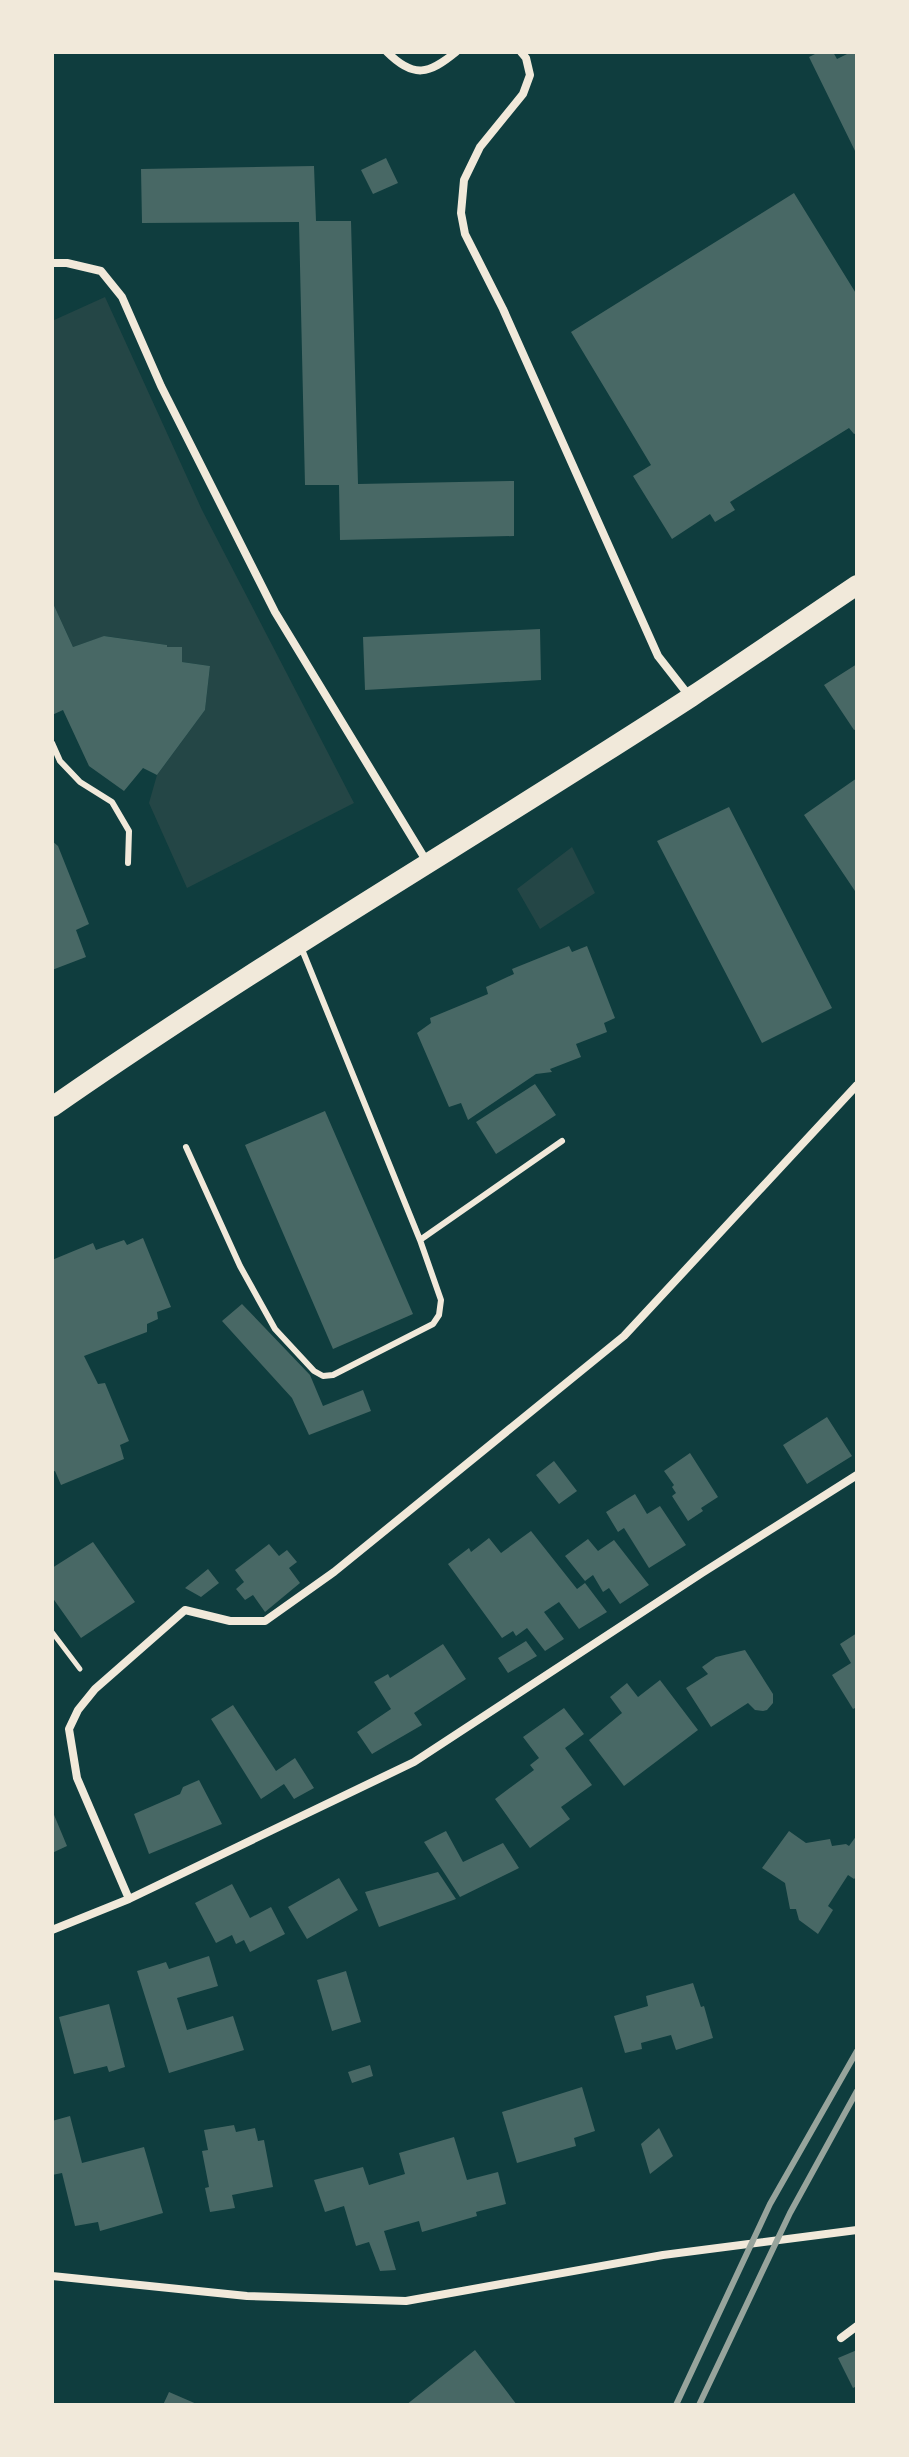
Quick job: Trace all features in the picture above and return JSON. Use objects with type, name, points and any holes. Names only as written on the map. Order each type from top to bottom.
[{"type":"main road","points":[[52,1107],[110,1066],[427,862],[690,697],[857,585]]},
{"type":"street","points":[[387,52],[401,65],[420,71],[436,68],[456,52]]},
{"type":"street","points":[[521,52],[526,58],[530,75],[523,94],[480,147],[464,180],[461,213],[465,234],[503,309],[658,656],[690,697]]},
{"type":"street","points":[[52,263],[67,263],[101,271],[122,297],[161,386],[275,612],[427,862]]},
{"type":"street","points":[[129,1899],[77,1778],[69,1729],[78,1710],[95,1689],[185,1610],[230,1621],[265,1621],[334,1572],[624,1336],[857,1085]]},
{"type":"street","points":[[52,1930],[129,1899],[414,1762],[857,1475]]},
{"type":"street","points":[[52,2276],[247,2296],[406,2301],[663,2255],[857,2230]]},
{"type":"street","points":[[841,2338],[857,2326]]},
{"type":"lane","points":[[52,743],[60,761],[80,782],[112,802],[129,831],[128,863]]},
{"type":"lane","points":[[186,1147],[240,1266],[275,1329],[314,1371],[323,1376],[333,1375],[433,1324],[439,1315],[441,1300],[420,1240],[300,944]]},
{"type":"lane","points":[[420,1240],[562,1141]]},
{"type":"path","points":[[52,1632],[95,1689]]},
{"type":"shaded area","points":[[105,297],[202,510],[354,803],[187,888],[149,803],[157,775],[205,710],[210,666],[182,662],[181,647],[105,636],[73,647],[52,601],[52,321]]},
{"type":"shaded area","points":[[572,847],[595,893],[540,929],[517,889]]},
{"type":"building","points":[[819,52],[833,52],[837,59],[857,52],[857,155],[809,57]]},
{"type":"building","points":[[386,158],[398,183],[373,194],[361,170]]},
{"type":"building","points":[[314,166],[316,221],[351,221],[358,484],[514,481],[514,536],[340,540],[339,485],[305,485],[299,222],[142,223],[141,169]]},
{"type":"building","points":[[794,193],[857,295],[857,433],[854,434],[849,428],[730,502],[735,510],[715,522],[710,514],[672,539],[633,476],[651,465],[571,332]]},
{"type":"building","points":[[52,601],[73,647],[104,636],[182,647],[182,662],[210,666],[205,710],[157,775],[143,768],[124,791],[89,766],[63,710],[52,715]]},
{"type":"building","points":[[540,629],[541,680],[365,690],[363,637]]},
{"type":"building","points":[[857,664],[857,729],[854,730],[824,685]]},
{"type":"building","points":[[857,778],[857,894],[804,815]]},
{"type":"building","points":[[729,807],[832,1008],[762,1043],[657,841]]},
{"type":"building","points":[[52,841],[58,846],[89,924],[76,930],[86,957],[52,970]]},
{"type":"building","points":[[569,946],[572,952],[587,946],[615,1018],[604,1023],[607,1032],[576,1044],[581,1057],[550,1069],[552,1072],[536,1074],[468,1120],[461,1103],[449,1107],[417,1033],[431,1023],[430,1018],[488,994],[486,987],[514,974],[512,969]]},
{"type":"building","points":[[535,1084],[556,1115],[496,1154],[476,1122]]},
{"type":"building","points":[[325,1111],[413,1314],[333,1349],[245,1145]]},
{"type":"building","points":[[143,1238],[171,1307],[157,1312],[158,1319],[147,1324],[147,1332],[84,1356],[98,1384],[105,1383],[129,1441],[120,1445],[124,1459],[61,1485],[55,1471],[52,1472],[52,1260],[93,1243],[96,1250],[124,1240],[127,1245]]},
{"type":"building","points":[[242,1304],[310,1375],[323,1406],[363,1390],[371,1411],[309,1435],[292,1398],[222,1321]]},
{"type":"building","points":[[827,1417],[852,1456],[807,1484],[783,1445]]},
{"type":"building","points":[[690,1453],[718,1497],[688,1521],[672,1496],[676,1493],[672,1487],[674,1485],[664,1471]]},
{"type":"building","points":[[554,1461],[577,1491],[559,1504],[536,1475]]},
{"type":"building","points":[[635,1494],[647,1514],[660,1506],[686,1545],[649,1568],[624,1528],[618,1532],[606,1512]]},
{"type":"building","points":[[531,1531],[577,1589],[585,1583],[607,1612],[579,1629],[559,1602],[544,1612],[564,1639],[545,1651],[527,1628],[516,1636],[513,1631],[502,1638],[448,1564],[489,1538],[501,1553]]},
{"type":"building","points":[[588,1539],[598,1551],[614,1540],[649,1585],[620,1604],[609,1588],[603,1592],[593,1575],[585,1581],[565,1556]]},
{"type":"building","points":[[93,1542],[135,1602],[81,1638],[52,1597],[52,1568]]},
{"type":"building","points":[[269,1544],[279,1556],[287,1550],[297,1562],[289,1568],[300,1583],[265,1612],[253,1595],[245,1600],[236,1589],[244,1582],[235,1570]]},
{"type":"building","points":[[208,1569],[219,1583],[201,1597],[185,1588]]},
{"type":"building","points":[[857,1633],[857,1707],[853,1709],[832,1675],[851,1663],[840,1644]]},
{"type":"building","points":[[526,1641],[537,1656],[508,1673],[498,1658]]},
{"type":"building","points":[[443,1644],[466,1679],[414,1713],[422,1725],[372,1754],[357,1732],[391,1709],[374,1682],[388,1674],[390,1678]]},
{"type":"building","points":[[745,1650],[773,1694],[773,1703],[763,1711],[755,1710],[748,1703],[711,1727],[686,1688],[708,1674],[702,1667],[716,1657]]},
{"type":"building","points":[[660,1680],[698,1730],[624,1786],[589,1740],[622,1713],[610,1697],[627,1683],[638,1697]]},
{"type":"building","points":[[233,1705],[276,1771],[295,1758],[314,1788],[294,1799],[284,1784],[261,1799],[211,1719]]},
{"type":"building","points":[[564,1708],[584,1734],[565,1748],[592,1785],[561,1807],[570,1819],[530,1848],[495,1799],[534,1770],[530,1765],[539,1758],[523,1737]]},
{"type":"building","points":[[199,1780],[222,1824],[149,1854],[134,1814],[180,1794],[183,1787]]},
{"type":"building","points":[[52,1810],[67,1846],[52,1853]]},
{"type":"building","points":[[446,1831],[463,1862],[503,1843],[519,1868],[460,1897],[424,1842]]},
{"type":"building","points":[[789,1831],[806,1843],[830,1839],[832,1846],[849,1846],[857,1835],[857,1876],[854,1879],[848,1875],[828,1906],[833,1910],[818,1934],[799,1920],[796,1909],[790,1909],[785,1883],[762,1868]]},
{"type":"building","points":[[438,1872],[456,1899],[379,1927],[365,1892]]},
{"type":"building","points":[[339,1878],[358,1910],[307,1939],[288,1907]]},
{"type":"building","points":[[232,1884],[250,1918],[271,1907],[285,1934],[250,1952],[244,1940],[236,1944],[232,1935],[216,1943],[195,1903]]},
{"type":"building","points":[[209,1956],[218,1986],[177,1998],[187,2030],[233,2016],[244,2050],[169,2073],[137,1971],[166,1962],[169,1969]]},
{"type":"building","points":[[346,1971],[361,2022],[332,2031],[317,1980]]},
{"type":"building","points":[[693,1983],[701,2007],[704,2006],[713,2038],[676,2050],[671,2035],[641,2043],[642,2049],[625,2053],[614,2016],[648,2006],[646,1996]]},
{"type":"building","points":[[109,2004],[125,2067],[109,2072],[107,2066],[74,2074],[59,2017]]},
{"type":"building","points":[[370,2065],[373,2076],[352,2083],[348,2072]]},
{"type":"building","points":[[582,2087],[595,2131],[574,2138],[576,2146],[517,2163],[502,2112]]},
{"type":"building","points":[[70,2116],[82,2163],[144,2147],[163,2213],[100,2231],[98,2222],[75,2226],[62,2173],[52,2175],[52,2121]]},
{"type":"building","points":[[234,2125],[236,2132],[255,2128],[258,2141],[264,2140],[273,2187],[232,2195],[235,2208],[210,2212],[202,2151],[208,2150],[204,2130]]},
{"type":"building","points":[[659,2128],[673,2156],[650,2174],[641,2144]]},
{"type":"building","points":[[454,2137],[467,2180],[498,2172],[506,2204],[422,2232],[419,2221],[384,2231],[396,2270],[380,2271],[369,2242],[356,2246],[344,2206],[325,2212],[314,2180],[363,2167],[369,2185],[405,2174],[399,2153]]},
{"type":"building","points":[[475,2350],[517,2405],[406,2405]]},
{"type":"building","points":[[857,2350],[857,2386],[853,2388],[838,2358]]},
{"type":"building","points":[[169,2392],[199,2405],[163,2405]]},
{"type":"railway","points":[[676,2405],[770,2204],[857,2051]]},
{"type":"railway","points":[[699,2405],[790,2213],[857,2091]]}]
